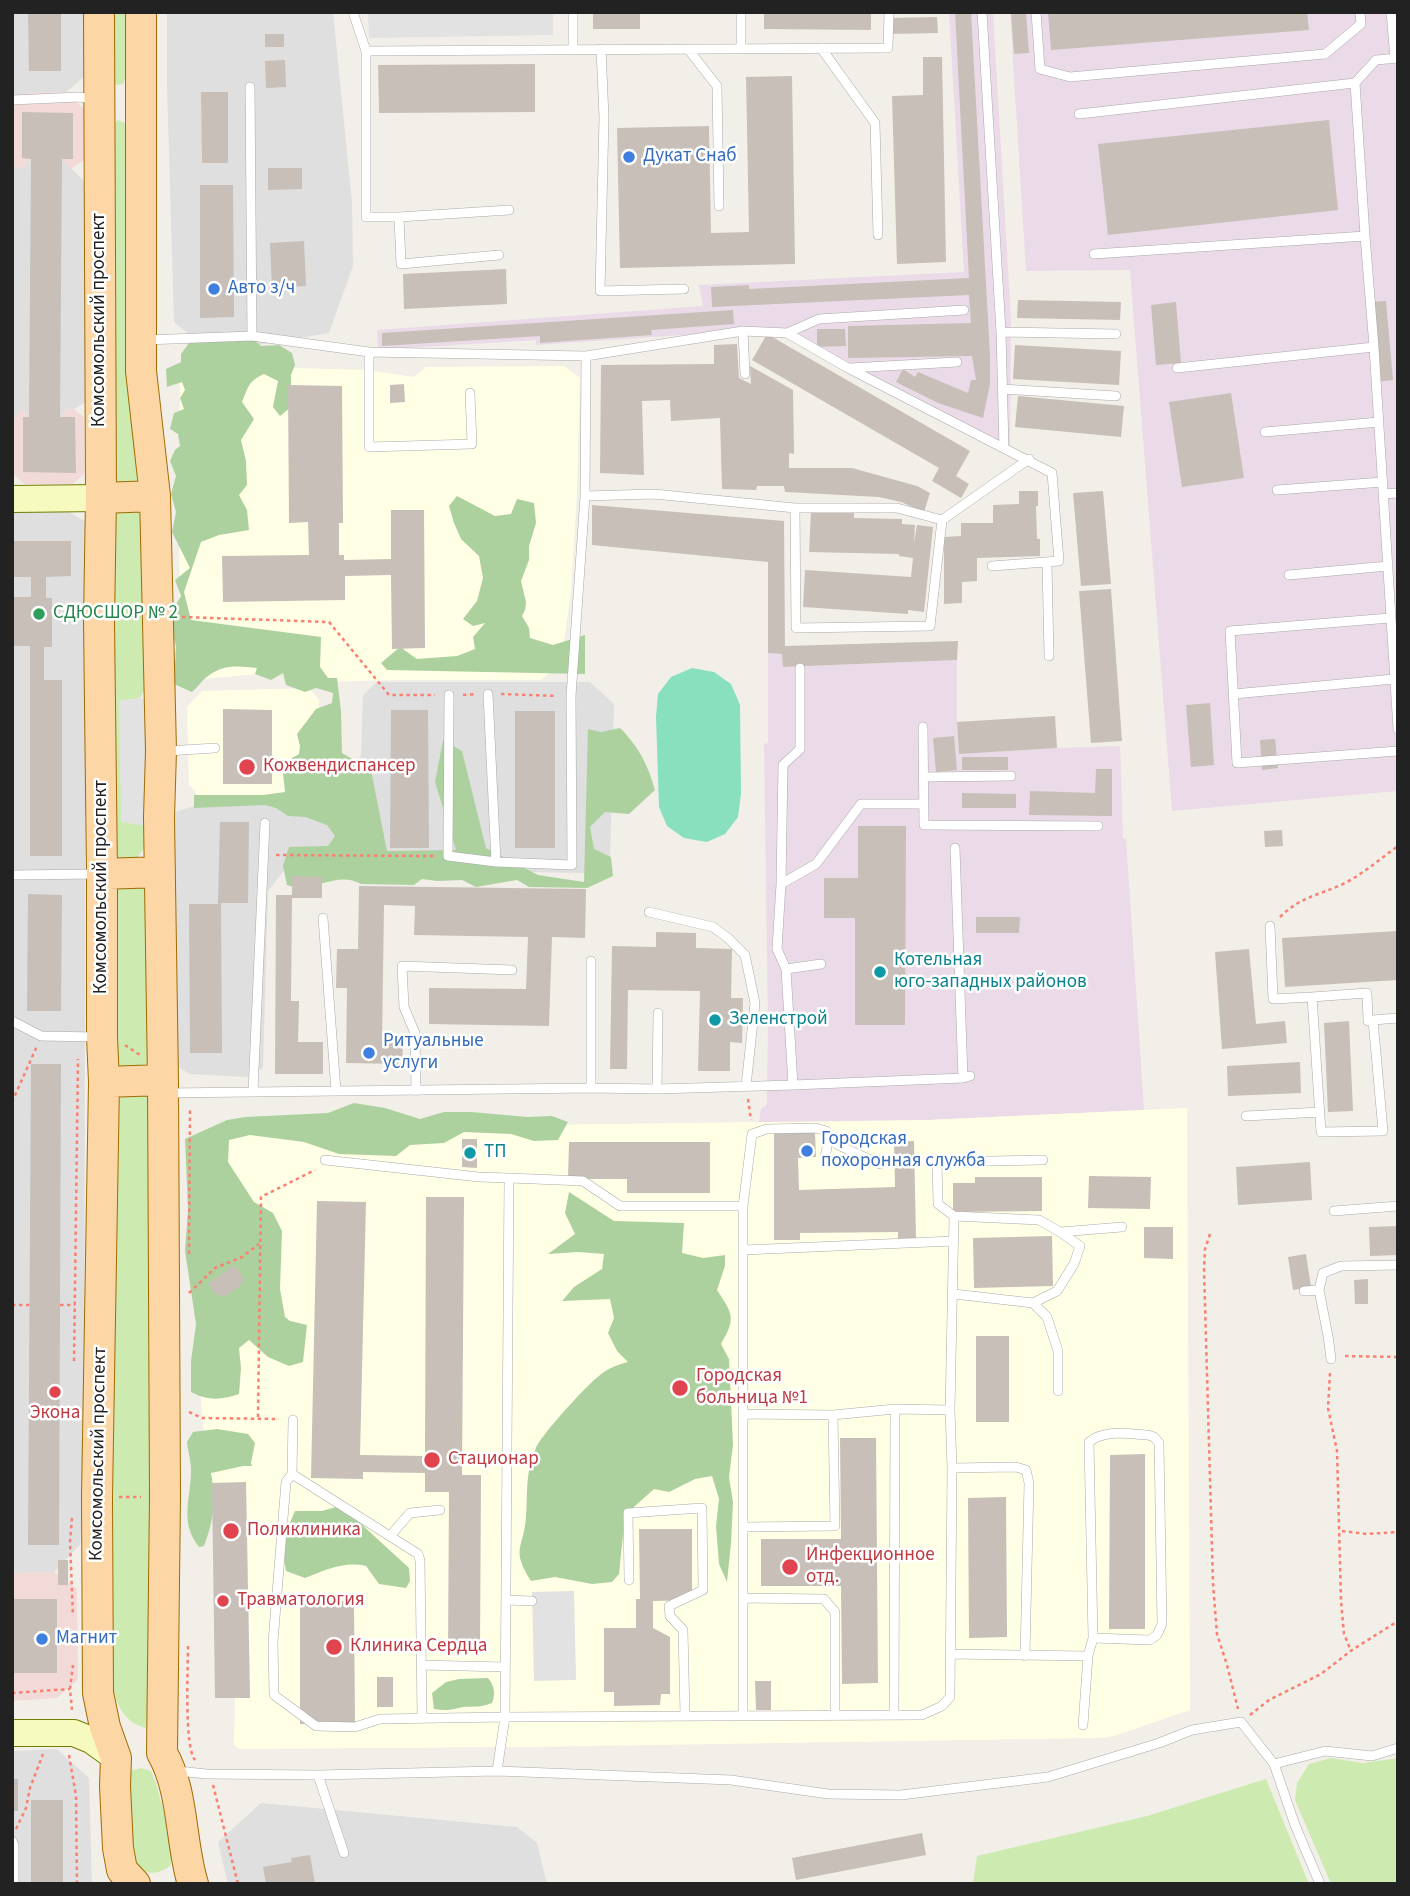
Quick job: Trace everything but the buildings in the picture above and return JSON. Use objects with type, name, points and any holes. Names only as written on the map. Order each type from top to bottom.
[{"type":"main road","name":"Комсомольский проспект","points":[[99,12],[99,621],[102,874],[94,1034],[104,1082],[85,1503],[98,1693],[105,1727],[116,1758],[118,1848],[126,1879]]},
{"type":"main road","name":"Комсомольский проспект","points":[[141,12],[140,341],[155,496],[161,751],[159,817],[167,1762],[185,1844],[183,1877]]},
{"type":"main road","points":[[99,99],[141,100]]},
{"type":"main road","points":[[12,499],[155,496]]},
{"type":"main road","points":[[102,874],[160,872]]},
{"type":"main road","points":[[104,1082],[162,1080]]},
{"type":"main road","points":[[12,1733],[74,1733],[91,1740],[116,1758],[140,1747],[167,1762]]},
{"type":"lane","points":[[354,12],[366,51],[366,217],[509,210]]},
{"type":"lane","points":[[573,12],[573,49]]},
{"type":"lane","points":[[741,12],[741,49]]},
{"type":"lane","points":[[366,51],[888,48],[889,12]]},
{"type":"lane","points":[[982,12],[1001,332],[1003,448]]},
{"type":"lane","points":[[1036,12],[1040,69],[1070,77],[1325,54],[1361,24],[1360,12]]},
{"type":"lane","points":[[1079,114],[1355,83],[1376,60],[1396,58],[1391,12]]},
{"type":"lane","points":[[821,48],[875,122],[878,235]]},
{"type":"lane","points":[[601,49],[604,117],[600,291],[684,289]]},
{"type":"lane","points":[[688,49],[717,86],[719,206]]},
{"type":"lane","points":[[1355,83],[1398,729]]},
{"type":"lane","points":[[250,87],[252,336]]},
{"type":"lane","points":[[12,100],[79,97],[99,99]]},
{"type":"lane","points":[[399,217],[401,264],[499,255]]},
{"type":"lane","points":[[1094,254],[1365,236]]},
{"type":"lane","points":[[140,341],[252,336],[369,352],[586,356],[743,331],[788,333],[819,319],[964,310]]},
{"type":"lane","points":[[743,331],[745,374]]},
{"type":"lane","points":[[1001,332],[1116,334]]},
{"type":"lane","points":[[788,333],[848,368],[1052,472],[1059,561],[992,566]]},
{"type":"lane","points":[[1177,368],[1374,347]]},
{"type":"lane","points":[[369,352],[369,447],[472,444],[470,393]]},
{"type":"lane","points":[[449,695],[448,856],[495,862],[572,865],[571,696],[585,496],[586,356]]},
{"type":"lane","points":[[848,368],[957,362]]},
{"type":"lane","points":[[1002,389],[1116,396]]},
{"type":"lane","points":[[1265,432],[1379,422]]},
{"type":"lane","points":[[795,508],[796,628],[930,626],[942,520],[1028,459]]},
{"type":"lane","points":[[1277,490],[1383,482]]},
{"type":"lane","points":[[1384,494],[1398,493]]},
{"type":"lane","points":[[585,496],[654,494],[795,508],[897,508],[942,520]]},
{"type":"lane","points":[[1047,563],[1049,656]]},
{"type":"lane","points":[[1289,575],[1388,566]]},
{"type":"lane","points":[[1390,618],[1230,631],[1237,763],[1398,751]]},
{"type":"lane","points":[[793,1085],[786,969],[777,949],[783,765],[800,749],[800,668]]},
{"type":"lane","points":[[1234,694],[1395,678]]},
{"type":"lane","points":[[488,694],[495,862]]},
{"type":"lane","points":[[923,727],[924,825],[1098,826]]},
{"type":"lane","points":[[161,751],[215,748]]},
{"type":"lane","points":[[925,777],[1011,776]]},
{"type":"lane","points":[[781,884],[816,864],[861,804],[924,804]]},
{"type":"lane","points":[[253,1092],[265,823]]},
{"type":"lane","points":[[162,1080],[253,1092],[657,1089],[967,1077],[955,848]]},
{"type":"lane","points":[[12,875],[102,874]]},
{"type":"lane","points":[[649,912],[713,927],[745,955],[755,1003],[747,1086]]},
{"type":"lane","points":[[323,918],[336,1091]]},
{"type":"lane","points":[[1270,926],[1273,999],[1367,993],[1368,1020],[1398,1018]]},
{"type":"lane","points":[[591,961],[591,1088]]},
{"type":"lane","points":[[786,969],[821,964]]},
{"type":"lane","points":[[416,1091],[415,1033],[404,1007],[402,966],[512,970]]},
{"type":"lane","points":[[1312,997],[1321,1132],[1383,1130],[1373,1020]]},
{"type":"lane","points":[[657,1089],[658,1013]]},
{"type":"lane","points":[[12,1021],[41,1037],[94,1034]]},
{"type":"lane","points":[[1246,1116],[1320,1112]]},
{"type":"lane","points":[[743,1715],[743,1206],[752,1134],[767,1129],[816,1128],[826,1131],[838,1145],[880,1164]]},
{"type":"lane","points":[[825,1156],[826,1131]]},
{"type":"lane","points":[[325,1160],[479,1177],[583,1181],[620,1206],[743,1206]]},
{"type":"lane","points":[[954,1294],[1033,1303],[1057,1291],[1074,1264],[1080,1246],[1039,1220],[954,1216],[938,1204],[937,1162],[1043,1160]]},
{"type":"lane","points":[[497,1771],[505,1717],[509,1178]]},
{"type":"lane","points":[[1334,1211],[1398,1206]]},
{"type":"lane","points":[[293,1420],[292,1474],[286,1482],[273,1642],[274,1695],[316,1726],[355,1727],[380,1719],[422,1718],[922,1715],[942,1706],[950,1697],[950,1410],[954,1216]]},
{"type":"lane","points":[[1060,1232],[1122,1227]]},
{"type":"lane","points":[[743,1250],[954,1241]]},
{"type":"lane","points":[[1331,1359],[1319,1290],[1323,1273],[1341,1266],[1398,1265]]},
{"type":"lane","points":[[1304,1291],[1319,1290]]},
{"type":"lane","points":[[1033,1303],[1047,1317],[1058,1351],[1058,1391]]},
{"type":"lane","points":[[744,1414],[833,1415],[895,1409],[950,1410]]},
{"type":"lane","points":[[894,1715],[895,1409]]},
{"type":"lane","points":[[743,1527],[835,1526],[833,1415]]},
{"type":"lane","points":[[1083,1725],[1088,1656],[1093,1638],[1089,1442],[1104,1433],[1148,1434],[1159,1443],[1162,1624],[1150,1640],[1093,1638]]},
{"type":"lane","points":[[952,1468],[1016,1467],[1026,1471],[1029,1483],[1025,1656]]},
{"type":"lane","points":[[292,1474],[418,1554],[422,1718]]},
{"type":"lane","points":[[629,1580],[628,1513],[702,1508],[703,1590],[669,1606],[670,1616],[683,1630],[685,1715]]},
{"type":"lane","points":[[390,1536],[411,1513],[440,1510]]},
{"type":"lane","points":[[743,1598],[824,1599],[830,1605],[835,1612],[835,1715]]},
{"type":"lane","points":[[507,1600],[532,1601]]},
{"type":"lane","points":[[950,1654],[1088,1656]]},
{"type":"lane","points":[[421,1665],[505,1667]]},
{"type":"lane","points":[[167,1762],[207,1774],[497,1771],[731,1780],[828,1794],[901,1795],[1048,1777],[1159,1743],[1192,1730],[1241,1722],[1273,1764],[1294,1825],[1320,1884]]},
{"type":"lane","points":[[1273,1764],[1325,1751],[1372,1756],[1398,1748]]},
{"type":"lane","points":[[318,1774],[344,1853]]},
{"type":"lane","points":[[12,1842],[14,1884]]},
{"type":"path","points":[[159,619],[177,617],[328,622],[389,695],[571,696]]},
{"type":"path","points":[[1270,926],[1291,906],[1318,892],[1342,884],[1398,846]]},
{"type":"path","points":[[262,854],[448,856]]},
{"type":"path","points":[[74,1360],[75,1306],[94,1034],[147,1060],[162,1080]]},
{"type":"path","points":[[12,1102],[41,1037]]},
{"type":"path","points":[[747,1086],[752,1134]]},
{"type":"path","points":[[258,1418],[261,1197],[315,1170],[325,1160]]},
{"type":"path","points":[[1210,1234],[1205,1249],[1205,1269],[1213,1583],[1217,1634],[1241,1722],[1269,1700],[1321,1674],[1350,1651],[1398,1621]]},
{"type":"path","points":[[188,1293],[215,1268],[242,1257],[259,1244]]},
{"type":"path","points":[[12,1306],[29,1305]]},
{"type":"path","points":[[60,1305],[75,1306]]},
{"type":"path","points":[[1350,1651],[1344,1634],[1341,1601],[1337,1451],[1328,1408],[1331,1359],[1350,1355],[1398,1357]]},
{"type":"path","points":[[187,1412],[202,1418],[293,1420]]},
{"type":"path","points":[[73,1619],[70,1542],[85,1503],[165,1497]]},
{"type":"path","points":[[1340,1531],[1367,1534],[1398,1532]]},
{"type":"path","points":[[74,1659],[70,1689],[74,1733],[69,1753],[76,1796],[77,1884]]},
{"type":"path","points":[[12,1693],[70,1689]]},
{"type":"path","points":[[12,1836],[26,1808],[30,1788],[43,1754]]},
{"type":"shaded area","points":[[12,12],[85,12],[85,76],[66,92],[24,93],[12,105]]},
{"type":"shaded area","points":[[167,12],[333,12],[352,203],[353,266],[329,333],[212,353],[174,322]]},
{"type":"shaded area","points":[[368,12],[553,12],[553,35],[369,38]]},
{"type":"shaded area","points":[[949,12],[993,12],[1011,320],[1010,448],[776,333],[743,331],[536,345],[536,340],[378,350],[377,330],[703,306],[699,285],[964,272]]},
{"type":"shaded area","points":[[1010,12],[1398,12],[1398,791],[1172,811],[1130,270],[1026,271]]},
{"type":"shaded area","points":[[66,92],[85,110],[84,160],[71,169],[62,159],[31,159],[22,169],[12,165],[12,105],[23,93]]},
{"type":"shaded area","points":[[31,159],[62,159],[85,182],[86,402],[74,409],[66,409],[60,417],[29,417],[23,410],[13,419],[12,460],[12,165],[22,169]]},
{"type":"shaded area","points":[[180,365],[367,370],[414,377],[426,367],[564,366],[580,378],[571,592],[561,662],[541,680],[325,682],[294,671],[179,681]]},
{"type":"shaded area","points":[[22,409],[29,417],[60,417],[66,409],[74,409],[84,417],[84,474],[73,484],[24,484],[12,473],[13,419]]},
{"type":"shaded area","points":[[12,512],[69,512],[86,522],[84,1482],[80,1545],[54,1572],[12,1573]]},
{"type":"shaded area","points":[[768,653],[782,654],[783,667],[957,660],[959,754],[1120,746],[1123,838],[1126,839],[1144,1110],[928,1120],[759,1123],[761,1109],[767,1104],[764,744],[768,743]]},
{"type":"shaded area","points":[[377,682],[590,682],[614,704],[610,859],[585,873],[286,868],[268,891],[263,1068],[247,1077],[189,1074],[171,1062],[172,813],[210,801],[295,805],[361,756],[363,695]]},
{"type":"shaded area","points":[[309,688],[319,700],[318,779],[299,798],[201,800],[189,784],[187,707],[202,691]]},
{"type":"shaded area","points":[[140,698],[145,700],[147,826],[121,822],[119,701]]},
{"type":"shaded area","points":[[1187,1108],[1190,1710],[1114,1736],[1099,1738],[239,1749],[234,1744],[235,1698],[250,1697],[246,1483],[212,1483],[202,1418],[196,1285],[212,1129],[928,1120]]},
{"type":"shaded area","points":[[54,1572],[77,1589],[78,1680],[57,1698],[12,1701],[12,1573]]},
{"type":"shaded area","points":[[574,1591],[576,1680],[534,1681],[532,1592]]},
{"type":"shaded area","points":[[57,1749],[89,1778],[92,1884],[12,1884],[12,1751]]},
{"type":"shaded area","points":[[261,1803],[517,1827],[537,1843],[547,1884],[228,1884],[218,1842]]},
{"type":"green space","points":[[111,12],[126,12],[126,77],[123,84],[115,85],[110,77]]},
{"type":"green space","points":[[118,120],[125,123],[126,129],[127,377],[138,479],[132,487],[114,486],[112,125]]},
{"type":"green space","points":[[250,336],[261,346],[279,345],[292,353],[295,365],[291,375],[291,407],[280,416],[273,407],[278,381],[264,374],[255,379],[247,389],[242,402],[254,419],[241,440],[246,461],[247,485],[239,495],[247,510],[249,530],[219,535],[201,542],[184,592],[191,620],[321,637],[320,667],[328,678],[337,678],[342,753],[371,770],[387,851],[456,850],[435,782],[443,740],[462,751],[486,848],[538,875],[584,882],[588,729],[601,732],[620,728],[642,757],[655,790],[629,814],[605,812],[590,827],[594,849],[611,857],[613,876],[587,888],[529,887],[517,880],[476,887],[462,880],[422,879],[414,885],[361,884],[343,880],[296,887],[287,885],[283,866],[289,847],[328,846],[335,836],[327,825],[305,817],[288,816],[265,805],[194,808],[194,795],[263,795],[285,792],[282,764],[299,754],[297,734],[316,709],[332,703],[333,693],[316,688],[305,692],[286,685],[283,673],[271,680],[255,674],[257,668],[238,666],[219,669],[192,692],[174,684],[176,646],[172,632],[172,611],[181,596],[175,580],[190,568],[172,532],[176,512],[171,494],[176,476],[170,461],[180,446],[178,434],[170,429],[174,413],[184,409],[180,398],[185,390],[182,382],[167,387],[166,369],[181,362],[181,354],[192,339]]},
{"type":"green space","points":[[457,496],[495,516],[511,514],[517,499],[534,503],[536,523],[529,546],[529,560],[521,581],[526,602],[522,616],[529,628],[530,638],[553,645],[585,635],[585,674],[387,670],[381,663],[400,647],[417,659],[457,656],[475,649],[473,637],[485,623],[473,626],[463,619],[477,601],[483,578],[479,556],[461,539],[454,523],[449,506]]},
{"type":"green space","points":[[120,507],[135,509],[142,516],[146,686],[140,698],[120,701],[147,826],[148,843],[136,859],[114,863],[113,513]]},
{"type":"green space","points":[[692,668],[714,672],[731,684],[740,705],[741,794],[738,817],[725,834],[707,842],[684,838],[667,826],[659,807],[656,717],[658,694],[671,677]]},
{"type":"green space","points":[[146,883],[149,1066],[114,1069],[112,889]]},
{"type":"green space","points":[[147,1091],[154,1097],[146,1728],[124,1715],[108,1677],[111,1109],[123,1095]]},
{"type":"green space","points":[[354,1103],[385,1108],[420,1119],[444,1112],[471,1112],[528,1117],[552,1116],[568,1122],[558,1140],[534,1141],[511,1134],[464,1132],[444,1143],[410,1145],[396,1156],[339,1154],[304,1142],[250,1135],[229,1140],[228,1162],[254,1202],[273,1213],[282,1231],[280,1289],[285,1317],[307,1325],[303,1362],[289,1366],[268,1357],[249,1340],[239,1348],[239,1394],[215,1399],[191,1392],[191,1361],[196,1324],[185,1251],[188,1209],[185,1139],[227,1120],[328,1113]]},
{"type":"green space","points":[[569,1192],[614,1221],[684,1223],[682,1253],[703,1258],[725,1255],[725,1266],[717,1290],[731,1316],[729,1328],[721,1344],[729,1359],[733,1445],[729,1477],[733,1502],[727,1582],[719,1564],[716,1526],[719,1499],[712,1476],[695,1479],[669,1492],[654,1489],[625,1515],[619,1574],[612,1582],[592,1584],[555,1577],[531,1581],[521,1562],[520,1549],[525,1527],[529,1474],[536,1448],[557,1420],[598,1377],[613,1367],[628,1362],[617,1351],[608,1333],[614,1318],[610,1299],[562,1301],[574,1287],[602,1269],[604,1254],[548,1254],[575,1234],[565,1213]]},
{"type":"green space","points":[[217,1429],[248,1434],[255,1443],[252,1466],[211,1473],[214,1502],[212,1519],[204,1546],[199,1547],[189,1528],[191,1470],[187,1442],[193,1432]]},
{"type":"green space","points":[[336,1507],[359,1522],[409,1568],[410,1581],[406,1588],[379,1584],[366,1566],[335,1567],[305,1578],[286,1571],[281,1543],[295,1511],[322,1511]]},
{"type":"green space","points":[[488,1678],[494,1690],[492,1703],[449,1710],[434,1709],[432,1693],[446,1682]]},
{"type":"green space","points":[[1331,1758],[1363,1763],[1398,1758],[1398,1884],[1331,1884],[1295,1800],[1297,1783],[1309,1764]]},
{"type":"green space","points":[[141,1768],[151,1771],[156,1783],[174,1852],[170,1866],[155,1873],[146,1872],[133,1863],[127,1774]]},
{"type":"green space","points":[[1266,1779],[1309,1884],[973,1884],[977,1856],[1147,1816]]},
{"type":"place","name":"Дукат Снаб","points":[[629,157]]},
{"type":"place","name":"Авто з/ч","points":[[214,289]]},
{"type":"place","name":"СДЮСШОР № 2","points":[[39,614]]},
{"type":"place","name":"Кожвендиспансер","points":[[247,767]]},
{"type":"place","name":"Котельная юго-западных районов","points":[[880,972]]},
{"type":"place","name":"Зеленстрой","points":[[715,1020]]},
{"type":"place","name":"Ритуальные услуги","points":[[369,1053]]},
{"type":"place","name":"Городская похоронная служба","points":[[807,1151]]},
{"type":"place","name":"ТП","points":[[470,1153]]},
{"type":"place","name":"Городская больница №1","points":[[680,1388]]},
{"type":"place","name":"Экона","points":[[55,1392]]},
{"type":"place","name":"Стационар","points":[[432,1460]]},
{"type":"place","name":"Поликлиника","points":[[231,1531]]},
{"type":"place","name":"Инфекционное отд.","points":[[790,1567]]},
{"type":"place","name":"Травматология","points":[[223,1601]]},
{"type":"place","name":"Магнит","points":[[42,1639]]},
{"type":"place","name":"Клиника Сердца","points":[[334,1647]]}]
